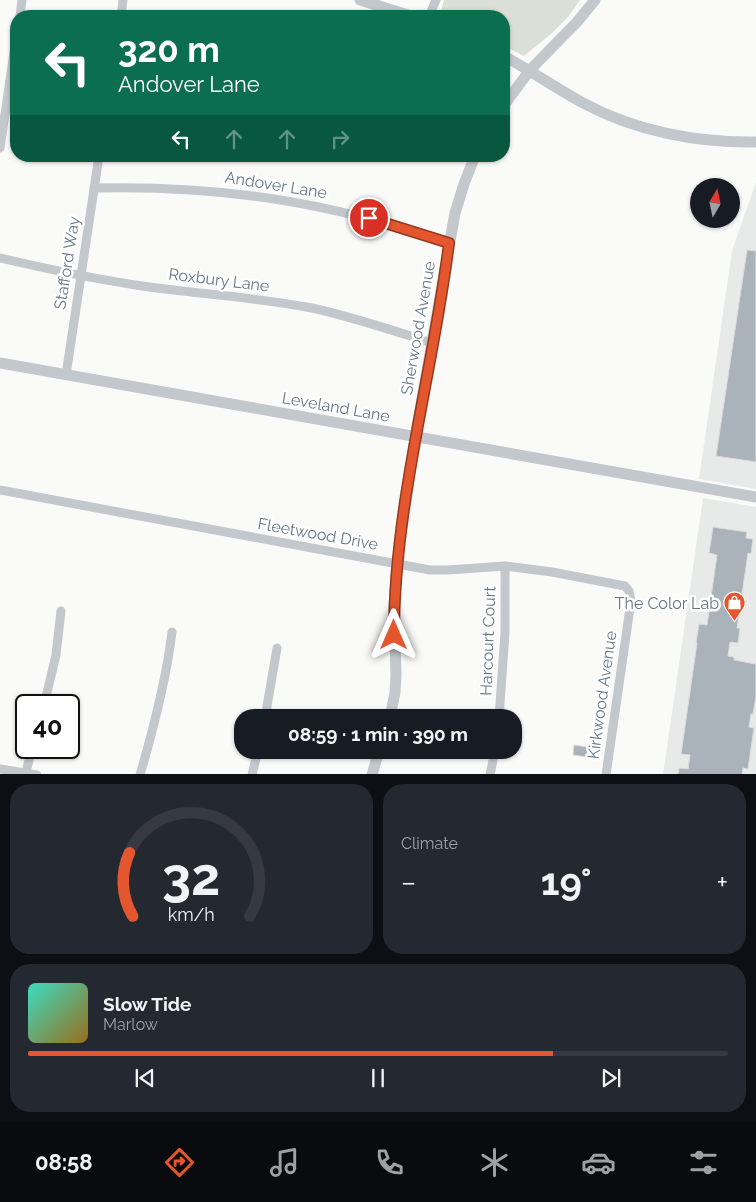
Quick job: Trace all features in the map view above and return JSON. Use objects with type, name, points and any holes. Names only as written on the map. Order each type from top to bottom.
[{"type":"street","points":[[360,0],[392,10]]},
{"type":"street","points":[[510,96],[530,70],[577,22],[595,0]]},
{"type":"street","points":[[510,59],[585,104],[633,124],[689,138],[756,142]]},
{"type":"street","points":[[0,148],[10,80]]},
{"type":"street","name":"Stafford Way","points":[[66,375],[98,162]]},
{"type":"street","name":"Sherwood Avenue","points":[[392,709],[396,675],[394,605],[397,563],[415,438],[449,243],[457,206],[473,162]]},
{"type":"street","name":"Andover Lane","points":[[94,188],[162,187],[208,190],[293,201],[369,218],[449,243]]},
{"type":"street","name":"Roxbury Lane","points":[[0,258],[80,276],[143,286],[267,300],[353,318],[432,343]]},
{"type":"street","name":"Leveland Lane","points":[[0,363],[756,497]]},
{"type":"street","name":"Fleetwood Drive","points":[[0,490],[430,570],[505,566],[620,584],[629,590]]},
{"type":"street","name":"Harcourt Court","points":[[500,709],[505,649],[505,566]]},
{"type":"street","name":"Kirkwood Avenue","points":[[606,774],[631,601],[629,590]]},
{"type":"street","points":[[47,694],[56,656],[61,611]]},
{"type":"street","points":[[140,774],[158,714],[172,632]]},
{"type":"street","points":[[267,709],[277,648]]},
{"type":"street","points":[[26,772],[29,759]]},
{"type":"street","points":[[252,774],[256,759]]},
{"type":"street","points":[[372,774],[376,759]]},
{"type":"street","points":[[490,774],[493,759]]},
{"type":"street","points":[[0,769],[37,774]]},
{"type":"shaded area","points":[[444,0],[580,0],[568,17],[552,33],[524,56],[510,49],[510,10],[441,10]]},
{"type":"shaded area","points":[[756,182],[756,489],[699,479],[732,251]]},
{"type":"shaded area","points":[[703,498],[756,507],[756,774],[663,774]]},
{"type":"building","points":[[747,250],[756,251],[756,462],[716,456]]},
{"type":"building","points":[[713,527],[747,532],[746,538],[753,539],[751,554],[748,553],[737,628],[740,628],[738,643],[730,642],[728,656],[734,657],[734,660],[756,664],[756,696],[749,727],[754,728],[748,769],[743,768],[742,774],[678,774],[679,768],[688,769],[690,755],[681,754],[699,624],[707,625],[717,555],[709,553]]},
{"type":"building","points":[[574,745],[588,747],[587,757],[573,755]]},
{"type":"place","name":"The Color Lab","points":[[735,622]]},
{"type":"route","points":[[369,218],[449,243],[415,438],[397,563],[394,635]]}]
